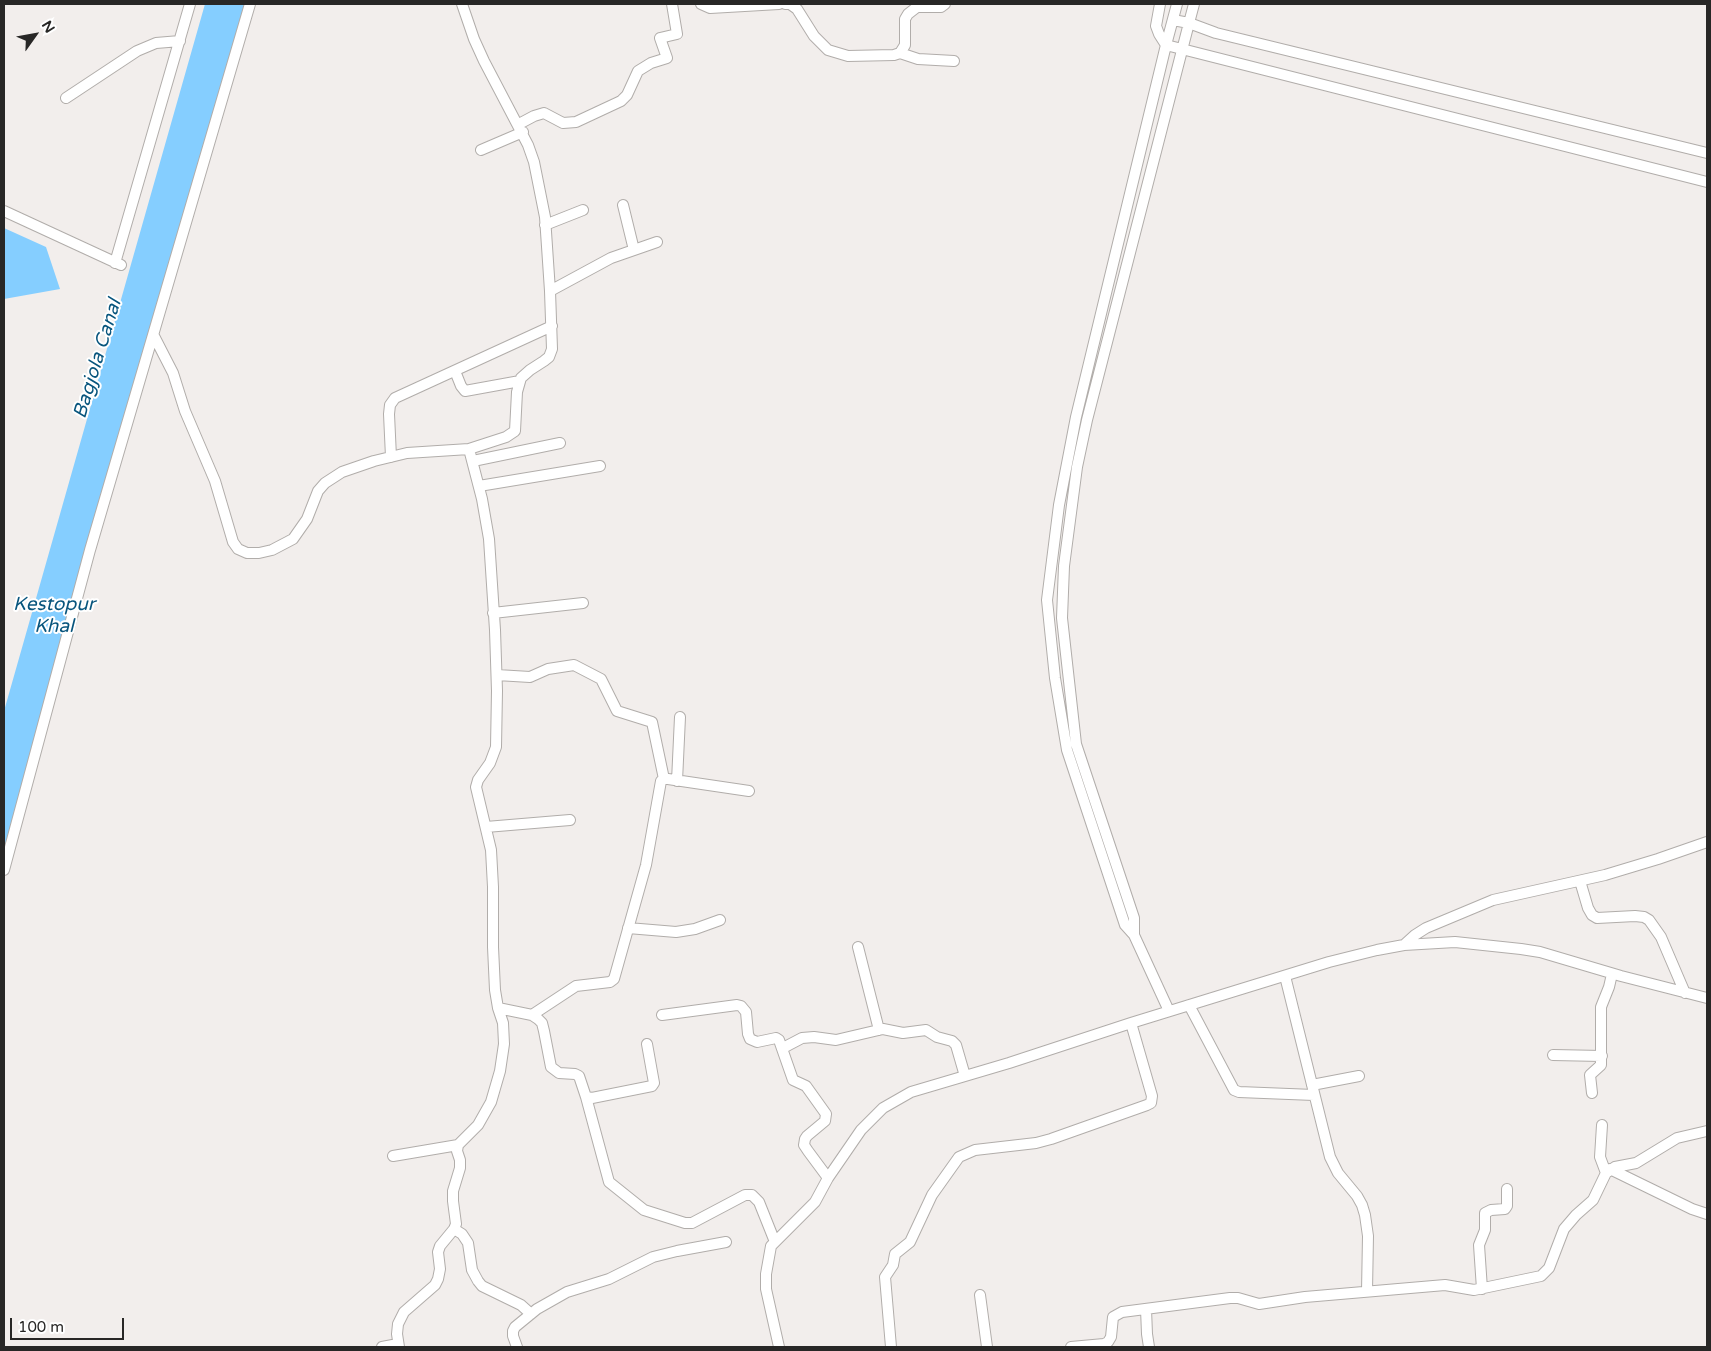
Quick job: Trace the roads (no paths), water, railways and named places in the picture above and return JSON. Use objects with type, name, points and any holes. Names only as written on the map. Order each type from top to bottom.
[{"type":"street","points":[[4,211],[118,264],[190,4]]},
{"type":"street","points":[[4,870],[90,550],[250,4]]},
{"type":"street","points":[[154,336],[173,373],[185,411],[215,481],[229,533],[238,549],[247,553],[272,550],[293,539],[307,519],[318,491],[325,483],[342,472],[391,456],[420,451],[470,449],[506,437],[515,431],[517,392],[521,378],[549,357],[552,349],[545,225],[534,162],[521,128],[484,61],[462,4]]},
{"type":"street","points":[[480,150],[521,128],[534,116],[544,113],[563,124],[576,122],[621,101],[627,95],[638,71],[651,63],[667,58],[660,38],[677,34],[672,4]]},
{"type":"street","points":[[701,4],[710,8],[779,4]]},
{"type":"street","points":[[785,4],[790,4],[797,9],[820,43],[836,54],[848,56],[894,55],[900,53],[918,59],[954,61]]},
{"type":"street","points":[[900,53],[905,45],[905,19],[908,14],[917,7],[941,7],[945,4]]},
{"type":"street","points":[[1160,4],[1156,26],[1166,45],[1707,182]]},
{"type":"street","points":[[1169,1011],[1134,935],[1125,924],[1067,750],[1055,678],[1047,600],[1059,505],[1076,417],[1176,4]]},
{"type":"street","points":[[1134,935],[1134,918],[1076,744],[1062,618],[1064,566],[1077,467],[1087,420],[1194,4]]},
{"type":"street","points":[[1173,20],[1189,23],[1216,33],[1707,153]]},
{"type":"street","points":[[66,98],[137,51],[156,43],[180,40]]},
{"type":"street","points":[[623,205],[634,250]]},
{"type":"street","points":[[545,225],[584,210]]},
{"type":"street","points":[[550,291],[611,258],[657,242]]},
{"type":"street","points":[[391,456],[389,414],[390,405],[395,398],[552,326]]},
{"type":"street","points":[[455,371],[461,386],[466,390],[520,382]]},
{"type":"street","points":[[473,461],[560,443]]},
{"type":"street","points":[[393,1156],[458,1144],[478,1125],[484,1116],[496,1087],[504,1044],[503,1022],[498,1008],[493,947],[491,850],[476,787],[478,780],[490,763],[496,747],[496,676],[489,539],[470,449]]},
{"type":"street","points":[[479,486],[600,466]]},
{"type":"street","points":[[493,612],[583,603]]},
{"type":"street","points":[[496,676],[530,677],[548,669],[574,665],[601,679],[617,712],[652,722],[664,779],[661,782],[646,865],[614,979],[610,982],[576,986],[532,1015]]},
{"type":"street","points":[[677,781],[680,717]]},
{"type":"street","points":[[664,779],[750,792]]},
{"type":"street","points":[[486,827],[570,820]]},
{"type":"street","points":[[1404,945],[1426,928],[1482,904],[1527,891],[1580,881],[1658,859],[1707,842]]},
{"type":"street","points":[[1580,881],[1588,908],[1596,918],[1635,916],[1644,917],[1649,920],[1664,942],[1685,993]]},
{"type":"street","points":[[628,928],[676,932],[690,930],[720,920]]},
{"type":"street","points":[[779,1347],[766,1289],[766,1274],[771,1246],[815,1202],[828,1178],[861,1130],[884,1108],[911,1092],[1009,1064],[1169,1011],[1352,956],[1404,945],[1455,942],[1521,948],[1707,998]]},
{"type":"street","points":[[858,947],[879,1030]]},
{"type":"street","points":[[1592,1093],[1590,1075],[1601,1065],[1602,1056],[1601,1007],[1609,988],[1612,974]]},
{"type":"street","points":[[1285,976],[1330,1157],[1338,1173],[1357,1196],[1365,1215],[1368,1236],[1367,1291]]},
{"type":"street","points":[[662,1015],[737,1005],[742,1006],[746,1012],[750,1039],[757,1042],[776,1038],[780,1040],[793,1080],[806,1086],[826,1114],[825,1121],[805,1139],[804,1145],[828,1178]]},
{"type":"street","points":[[1189,1005],[1234,1090],[1239,1092],[1313,1090],[1359,1076]]},
{"type":"street","points":[[498,1008],[532,1015],[542,1023],[551,1066],[559,1073],[579,1076],[609,1182],[644,1210],[685,1223],[692,1223],[745,1195],[752,1195],[759,1202],[775,1242]]},
{"type":"street","points":[[891,1347],[885,1277],[892,1265],[895,1254],[910,1242],[932,1195],[959,1157],[975,1150],[1036,1143],[1051,1139],[1147,1106],[1151,1102],[1152,1096],[1131,1023]]},
{"type":"street","points":[[783,1048],[802,1038],[842,1040],[883,1029],[903,1033],[926,1030],[937,1037],[952,1040],[958,1050],[965,1076]]},
{"type":"street","points":[[586,1097],[592,1098],[652,1086],[654,1084],[647,1044]]},
{"type":"street","points":[[1553,1055],[1602,1056]]},
{"type":"street","points":[[1602,1125],[1600,1157],[1608,1171],[1707,1214]]},
{"type":"street","points":[[1071,1347],[1104,1344],[1111,1337],[1113,1317],[1122,1312],[1238,1298],[1259,1304],[1305,1297],[1446,1285],[1466,1289],[1482,1289],[1541,1276],[1550,1268],[1564,1229],[1593,1200],[1608,1171],[1636,1163],[1677,1138],[1707,1131]]},
{"type":"street","points":[[382,1347],[399,1346],[398,1324],[404,1312],[435,1285],[438,1279],[440,1269],[438,1252],[440,1246],[456,1224],[453,1201],[460,1168],[457,1151],[458,1144]]},
{"type":"street","points":[[1482,1289],[1479,1245],[1485,1230],[1485,1213],[1507,1206],[1506,1189]]},
{"type":"street","points":[[454,1229],[462,1234],[468,1242],[472,1270],[482,1286],[521,1305],[531,1314]]},
{"type":"street","points":[[517,1347],[513,1331],[531,1314],[568,1292],[609,1279],[653,1258],[726,1242]]},
{"type":"street","points":[[980,1295],[987,1347]]},
{"type":"street","points":[[1146,1309],[1149,1347]]},
{"type":"water","name":"Kestopur Khal","points":[[205,4],[251,4],[4,871],[4,711]]},
{"type":"water","points":[[4,228],[46,247],[60,289],[4,299]]},
{"type":"water label","name":"Bagjola Canal","points":[[98,359]]}]
